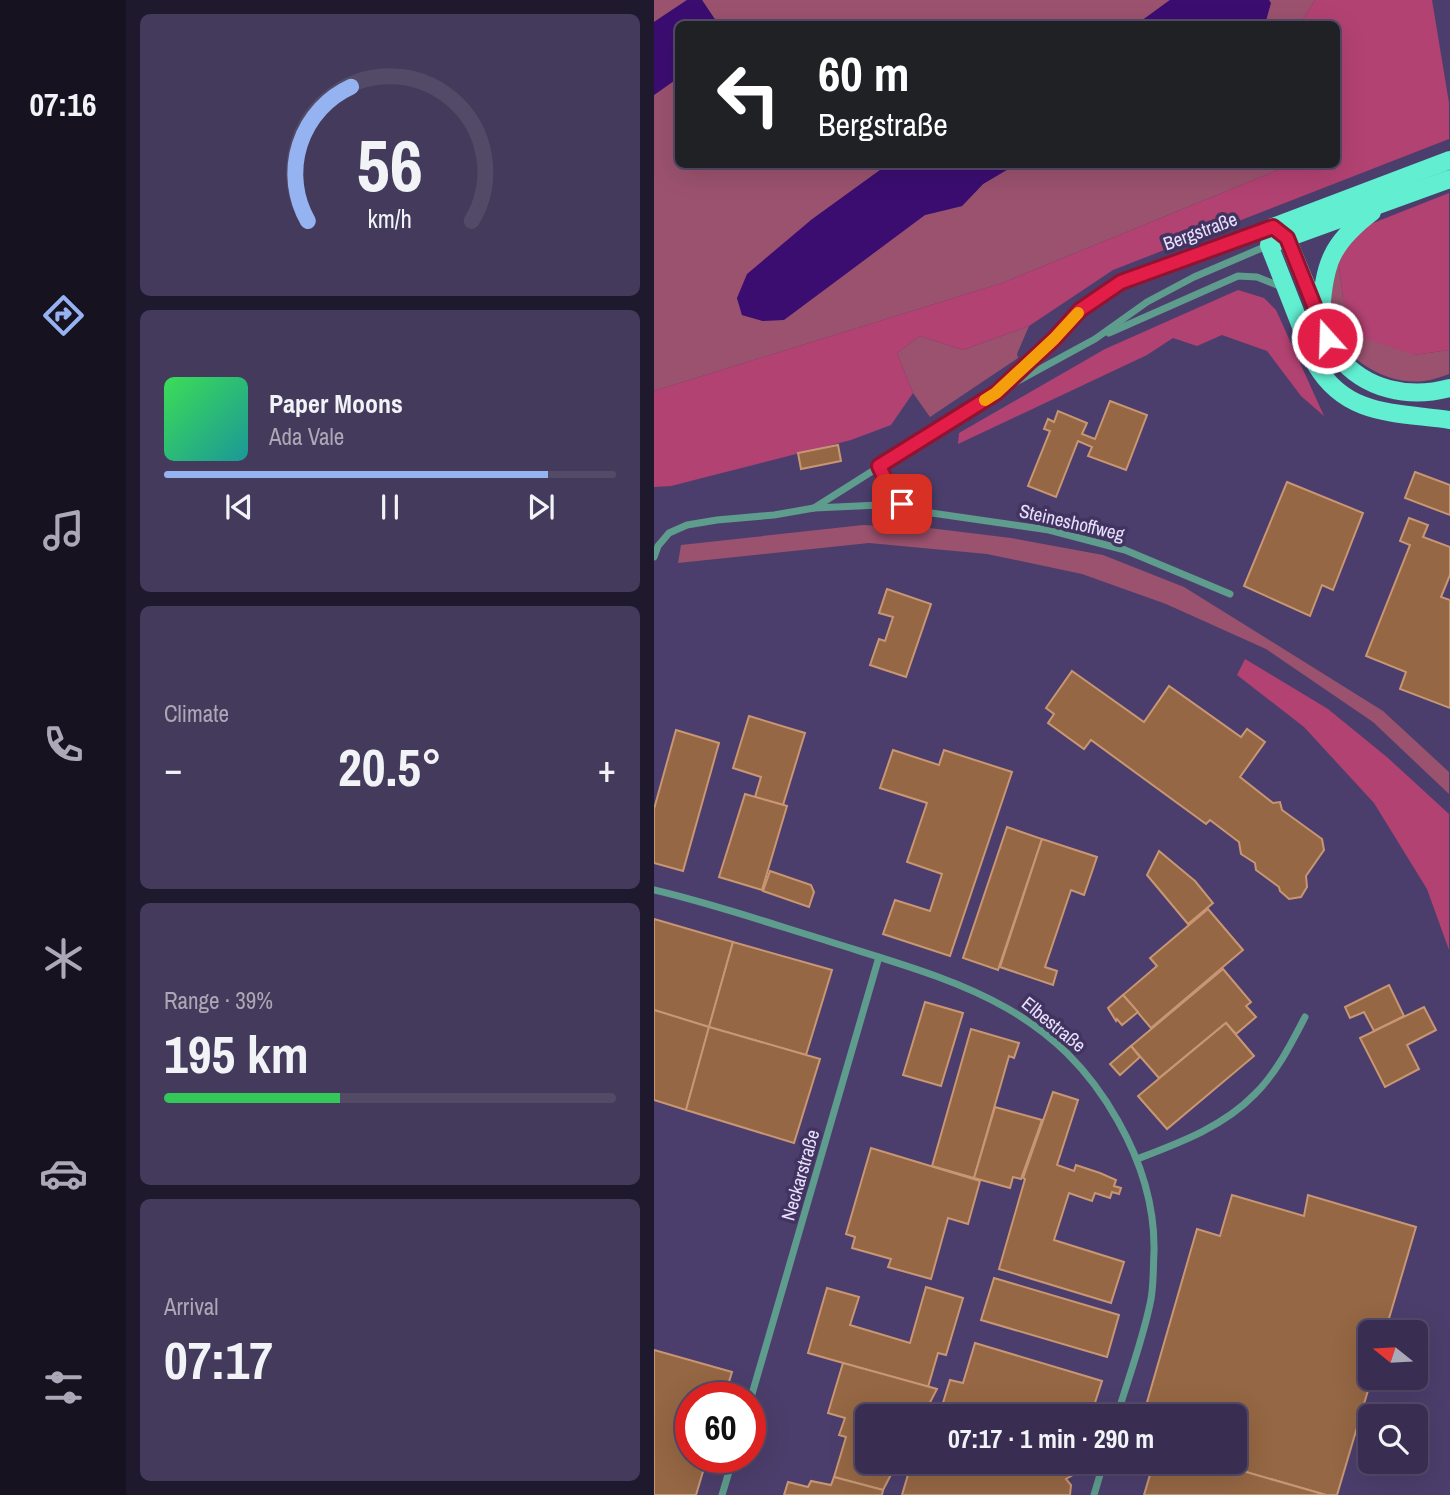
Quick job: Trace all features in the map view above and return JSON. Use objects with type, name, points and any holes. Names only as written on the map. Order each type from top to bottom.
[{"type":"main road","name":"Bergstraße","points":[[1276,237],[1450,160]]},
{"type":"main road","name":"Bergstraße","points":[[1276,237],[1450,179]]},
{"type":"main road","points":[[1321,319],[1325,271],[1335,248],[1359,222],[1386,202]]},
{"type":"main road","points":[[1276,237],[1286,288],[1324,379],[1335,390],[1371,409],[1450,420]]},
{"type":"main road","points":[[1276,237],[1338,356],[1370,383],[1401,392],[1417,393],[1450,388]]},
{"type":"street","name":"Bergstraße","points":[[814,508],[996,393],[1095,339],[1147,302],[1276,237]]},
{"type":"street","name":"Bergstraße","points":[[996,393],[1054,339],[1080,310],[1121,282],[1276,237]]},
{"type":"street","points":[[1095,339],[1238,276],[1257,277],[1286,288]]},
{"type":"street","points":[[879,466],[891,492],[902,504]]},
{"type":"street","name":"Steineshoffweg","points":[[654,557],[658,546],[669,533],[697,523],[814,508],[902,504],[911,510],[1049,530],[1125,550],[1230,594]]},
{"type":"street","name":"Elbestraße","points":[[654,890],[879,957],[998,1001],[1037,1026],[1076,1059],[1101,1091],[1128,1138],[1148,1198],[1154,1249],[1151,1302],[1121,1404]]},
{"type":"street","name":"Neckarstraße","points":[[756,1382],[879,957]]},
{"type":"street","points":[[1137,1159],[1182,1142],[1220,1123],[1255,1095],[1285,1056],[1305,1017]]},
{"type":"street","points":[[722,1495],[729,1473]]},
{"type":"street","points":[[1094,1495],[1100,1474]]},
{"type":"shaded area","points":[[654,0],[687,0],[654,22]]},
{"type":"shaded area","points":[[687,0],[702,0],[716,21],[675,21],[675,80],[654,95],[654,22]]},
{"type":"shaded area","points":[[702,0],[1170,0],[1141,21],[716,21]]},
{"type":"shaded area","points":[[1170,0],[1269,0],[1271,3],[1266,21],[1141,21]]},
{"type":"shaded area","points":[[1269,0],[1315,0],[1302,21],[1266,21]]},
{"type":"shaded area","points":[[1315,0],[1432,0],[1449,103],[1449,139],[1113,270],[1029,326],[963,350],[920,336],[897,353],[913,393],[891,425],[851,440],[671,486],[654,487],[654,391],[1002,283],[1283,168],[1340,168],[1340,21],[1302,21]]},
{"type":"shaded area","points":[[675,80],[675,168],[883,168],[811,220],[737,298],[742,315],[763,321],[925,215],[962,206],[983,184],[1010,168],[1283,168],[1002,283],[654,391],[654,95]]},
{"type":"shaded area","points":[[883,168],[1010,168],[983,184],[962,206],[925,215],[784,320],[763,321],[742,315],[737,298],[747,274],[811,220]]},
{"type":"shaded area","points":[[1449,193],[1449,350],[1414,355],[1356,335],[1343,298],[1338,259],[1363,227]]},
{"type":"shaded area","points":[[1338,259],[1343,298],[1414,355],[1449,350],[1449,374],[1424,381],[1395,379],[1367,367],[1344,347],[1328,314],[1330,290]]},
{"type":"shaded area","points":[[1238,290],[1264,298],[1276,310],[1324,416],[1301,396],[1267,351],[1222,335],[1197,346],[1173,338],[1147,355],[958,444],[959,433],[1105,349]]},
{"type":"shaded area","points":[[1029,326],[1017,354],[1018,358],[930,417],[913,393],[897,353],[920,336],[963,350]]},
{"type":"shaded area","points":[[863,525],[929,528],[1011,538],[1103,555],[1184,587],[1383,711],[1449,772],[1449,794],[1373,722],[1266,649],[1166,604],[1082,574],[987,554],[869,543],[678,563],[681,545]]},
{"type":"shaded area","points":[[1245,659],[1328,709],[1388,758],[1449,814],[1449,950],[1427,889],[1374,803],[1304,727],[1237,675]]},
{"type":"building","points":[[1110,401],[1147,415],[1126,470],[1088,456],[1092,447],[1078,441],[1056,497],[1028,486],[1050,431],[1044,429],[1048,419],[1054,422],[1058,411],[1087,423],[1082,434],[1095,439]]},
{"type":"building","points":[[838,445],[841,461],[801,469],[798,453]]},
{"type":"building","points":[[1415,472],[1450,485],[1450,515],[1405,498]]},
{"type":"building","points":[[1287,482],[1363,513],[1333,590],[1322,585],[1310,616],[1244,586]]},
{"type":"building","points":[[1409,518],[1428,525],[1423,537],[1450,547],[1450,575],[1441,597],[1450,600],[1450,708],[1400,689],[1406,672],[1366,656],[1410,545],[1400,541]]},
{"type":"building","points":[[887,589],[931,604],[906,677],[870,665],[879,639],[885,641],[893,617],[879,613]]},
{"type":"building","points":[[1072,671],[1144,722],[1169,686],[1241,737],[1247,729],[1265,742],[1240,777],[1273,803],[1280,802],[1282,810],[1322,839],[1324,850],[1306,876],[1307,887],[1301,897],[1289,899],[1279,887],[1256,870],[1255,863],[1241,854],[1239,842],[1210,820],[1206,824],[1091,740],[1084,749],[1048,723],[1054,714],[1046,708]]},
{"type":"building","points":[[749,716],[805,733],[783,805],[755,797],[761,777],[733,768]]},
{"type":"building","points":[[676,730],[719,743],[683,871],[654,863],[654,809]]},
{"type":"building","points":[[893,750],[939,765],[944,750],[1012,772],[950,956],[883,934],[895,900],[930,911],[942,874],[907,862],[927,803],[880,788]]},
{"type":"building","points":[[745,794],[787,806],[762,890],[719,877]]},
{"type":"building","points":[[1007,827],[1042,839],[998,970],[963,958]]},
{"type":"building","points":[[1042,839],[1097,857],[1084,895],[1071,890],[1045,967],[1057,971],[1053,985],[1000,967]]},
{"type":"building","points":[[1159,851],[1195,881],[1213,903],[1188,924],[1147,875]]},
{"type":"building","points":[[770,871],[811,885],[814,892],[809,907],[763,891]]},
{"type":"building","points":[[1208,909],[1243,950],[1151,1028],[1123,995],[1157,966],[1150,958]]},
{"type":"building","points":[[654,919],[733,942],[709,1027],[654,1010]]},
{"type":"building","points":[[733,942],[832,970],[806,1055],[709,1027]]},
{"type":"building","points":[[1223,969],[1251,1002],[1246,1006],[1256,1017],[1236,1034],[1226,1023],[1159,1078],[1131,1046]]},
{"type":"building","points":[[1389,985],[1404,1016],[1374,1031],[1364,1012],[1350,1018],[1345,1007]]},
{"type":"building","points":[[1123,995],[1138,1012],[1122,1025],[1108,1008]]},
{"type":"building","points":[[925,1002],[963,1013],[941,1086],[903,1075]]},
{"type":"building","points":[[1424,1007],[1436,1030],[1407,1045],[1419,1069],[1385,1087],[1360,1038]]},
{"type":"building","points":[[654,1010],[709,1027],[686,1110],[654,1100]]},
{"type":"building","points":[[1226,1023],[1254,1056],[1167,1129],[1138,1096]]},
{"type":"building","points":[[709,1027],[820,1059],[794,1143],[686,1110]]},
{"type":"building","points":[[971,1029],[1019,1043],[1014,1058],[1009,1056],[974,1178],[932,1166]]},
{"type":"building","points":[[1131,1046],[1140,1057],[1120,1075],[1110,1064]]},
{"type":"building","points":[[1053,1092],[1078,1100],[1057,1165],[1074,1171],[1076,1165],[1100,1173],[1116,1180],[1114,1186],[1121,1188],[1119,1194],[1112,1192],[1110,1198],[1095,1193],[1092,1201],[1069,1193],[1054,1240],[1124,1262],[1111,1303],[999,1269],[1025,1179],[1023,1178]]},
{"type":"building","points":[[995,1107],[1042,1120],[1021,1179],[1013,1177],[1010,1188],[974,1178]]},
{"type":"building","points":[[871,1148],[980,1181],[968,1224],[948,1218],[931,1279],[888,1267],[891,1259],[852,1248],[855,1237],[846,1234]]},
{"type":"building","points":[[1232,1195],[1304,1216],[1308,1195],[1416,1227],[1389,1320],[1358,1320],[1358,1390],[1368,1390],[1364,1404],[1358,1404],[1358,1424],[1337,1495],[1326,1495],[1247,1472],[1247,1404],[1146,1404],[1197,1229],[1220,1236]]},
{"type":"building","points":[[994,1278],[1119,1315],[1107,1357],[981,1320]]},
{"type":"building","points":[[926,1287],[963,1298],[946,1355],[938,1353],[928,1387],[808,1353],[827,1288],[859,1297],[850,1325],[910,1343]]},
{"type":"building","points":[[975,1343],[1102,1381],[1095,1404],[943,1404],[950,1380],[963,1383]]},
{"type":"building","points":[[654,1350],[732,1372],[729,1382],[675,1382],[675,1473],[703,1473],[696,1495],[654,1495]]},
{"type":"building","points":[[843,1363],[937,1389],[929,1404],[855,1404],[855,1474],[891,1474],[883,1490],[834,1477],[846,1437],[839,1435],[845,1418],[828,1413]]},
{"type":"building","points":[[1247,1472],[1326,1495],[1144,1495],[1150,1474]]},
{"type":"building","points":[[908,1474],[1073,1475],[1066,1479],[1071,1485],[1070,1495],[902,1495]]},
{"type":"building","points":[[834,1477],[883,1490],[882,1495],[784,1495],[788,1482],[808,1487],[811,1481],[831,1485]]},
{"type":"slow traffic","points":[[985,400],[1054,339],[1078,313]]},
{"type":"route","points":[[902,504],[891,492],[879,466],[996,393],[1054,339],[1080,310],[1121,282],[1273,227],[1287,238],[1327,338]]}]
